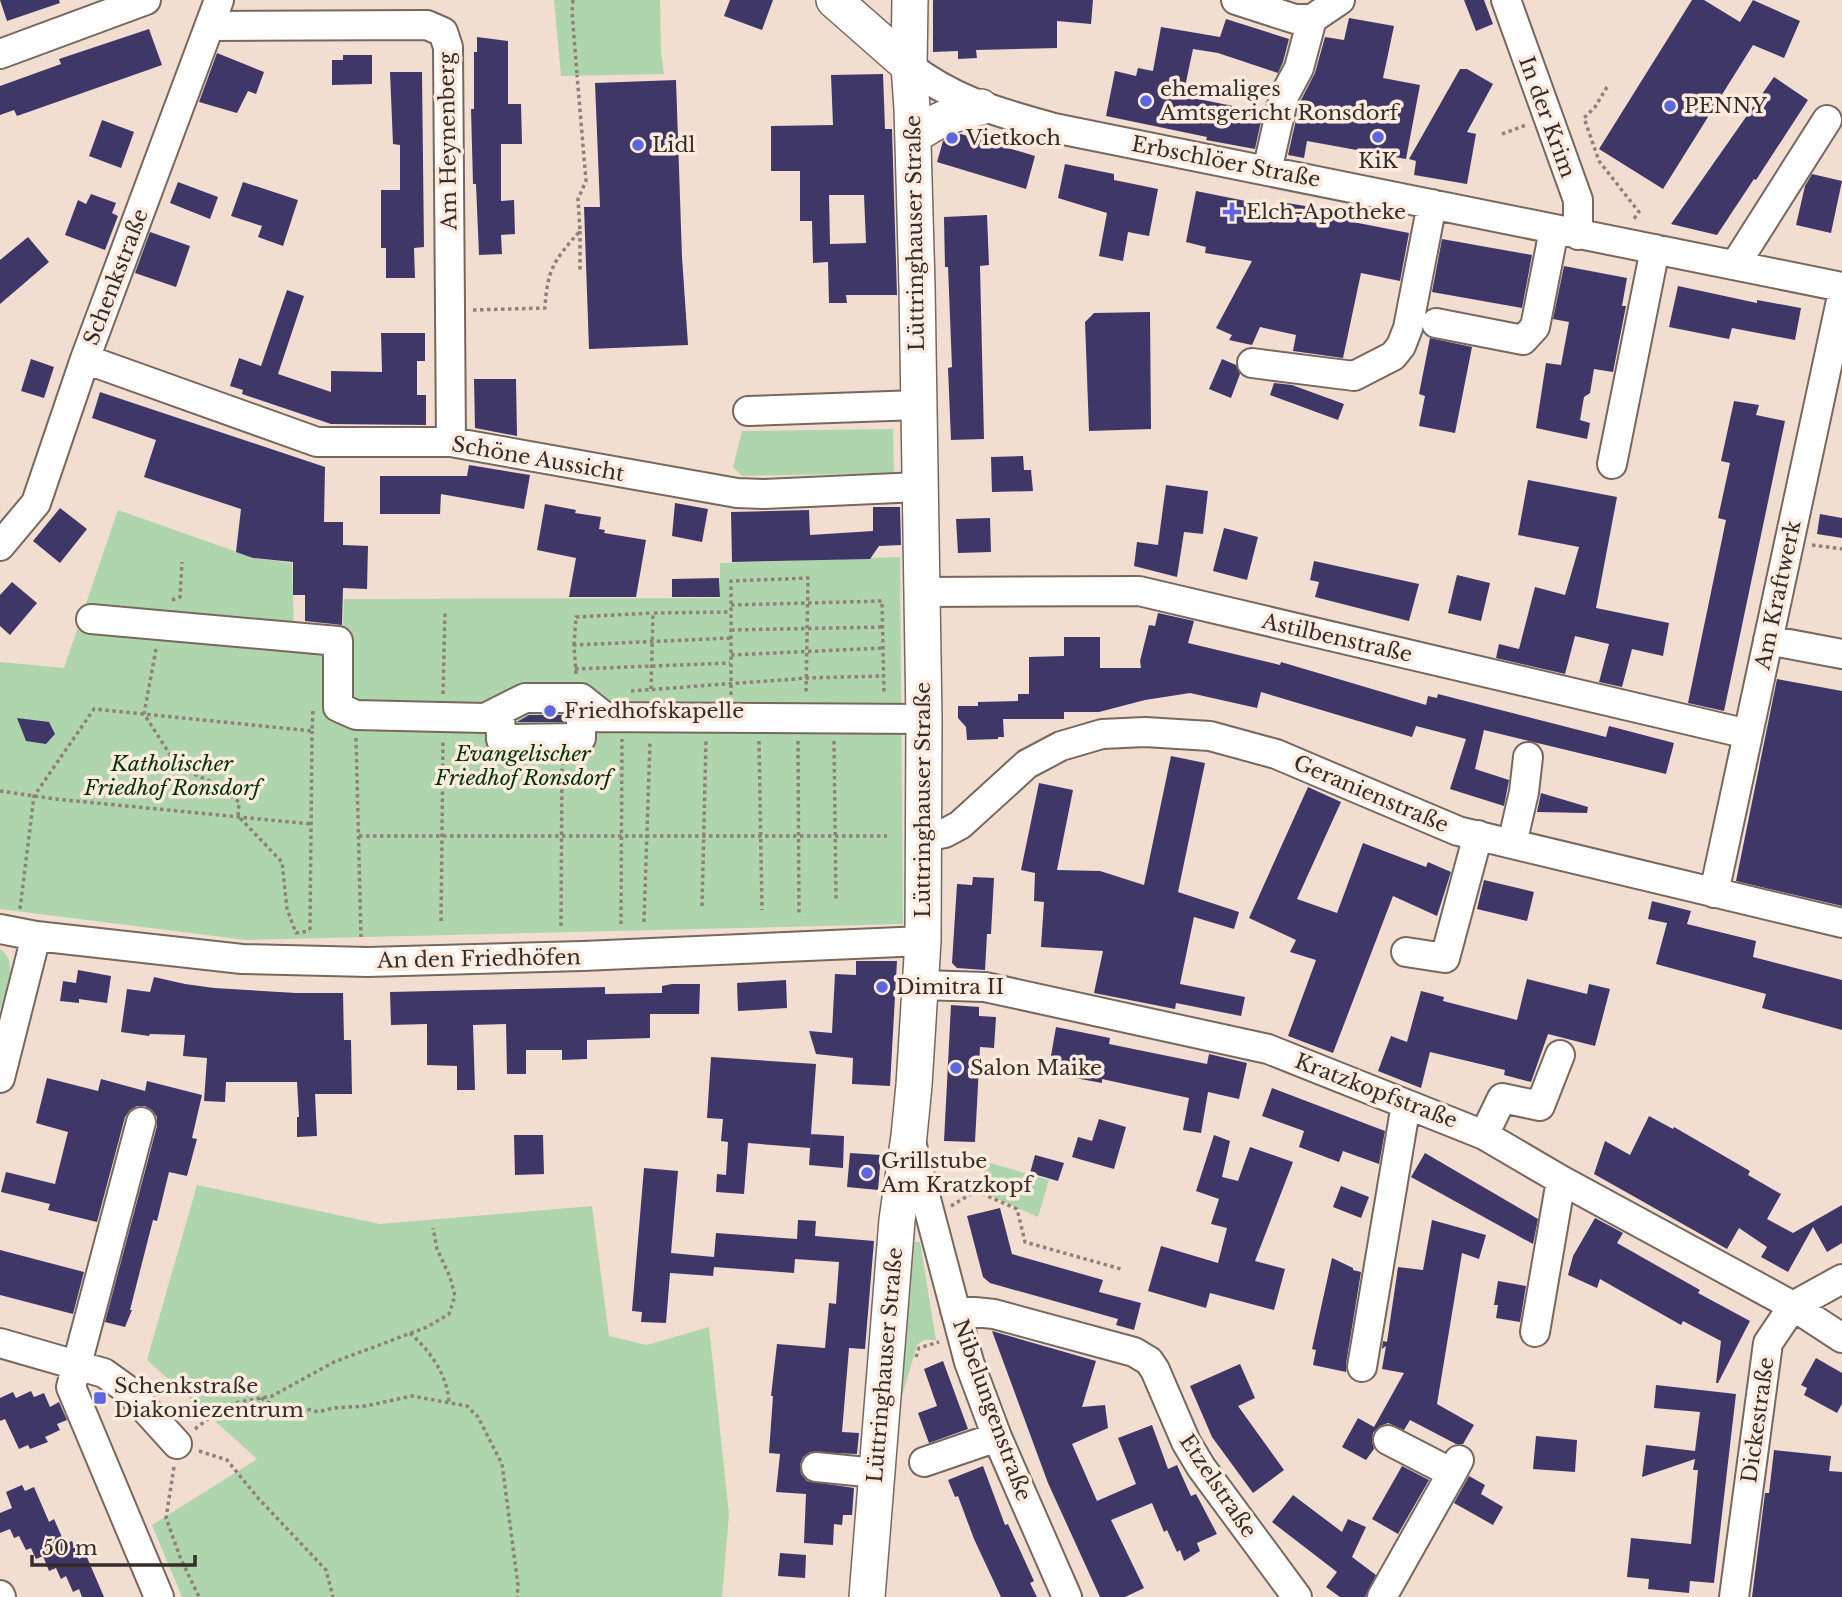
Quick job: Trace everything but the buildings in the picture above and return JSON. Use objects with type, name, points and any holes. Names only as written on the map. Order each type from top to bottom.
[{"type":"main road","points":[[834,0],[909,66]]},
{"type":"main road","name":"Lüttringhauser Straße","points":[[867,1597],[897,1220],[909,1136],[923,941],[924,719],[914,137],[909,66],[910,0]]},
{"type":"main road","points":[[914,137],[941,119],[981,107]]},
{"type":"street","points":[[0,54],[146,0]]},
{"type":"street","points":[[1236,0],[1295,19],[1323,7]]},
{"type":"street","name":"In der Krim","points":[[1436,323],[1523,340],[1535,327],[1578,200],[1506,0]]},
{"type":"street","points":[[1267,171],[1284,96],[1299,68],[1323,7]]},
{"type":"street","name":"Am Heynenberg","points":[[215,13],[427,25],[443,32],[448,47],[451,442]]},
{"type":"street","name":"Schenkstraße","points":[[0,546],[36,503],[85,359],[215,13]]},
{"type":"street","name":"Erbschlöer Straße","points":[[909,66],[945,90],[981,107],[1054,128],[1842,287]]},
{"type":"street","points":[[1725,263],[1817,120]]},
{"type":"street","points":[[1252,363],[1354,376],[1394,356],[1408,328],[1432,204]]},
{"type":"street","points":[[1612,464],[1656,249]]},
{"type":"street","name":"Am Kraftwerk","points":[[1714,893],[1842,296]]},
{"type":"street","name":"Schöne Aussicht","points":[[85,359],[317,442],[451,442],[737,493],[919,487]]},
{"type":"street","points":[[748,411],[918,405]]},
{"type":"street","name":"Astilbenstraße","points":[[921,592],[1139,591],[1748,734]]},
{"type":"street","points":[[91,619],[338,641],[347,711],[485,718],[525,698],[603,708],[651,703],[732,718],[924,719]]},
{"type":"street","points":[[1768,640],[1842,654]]},
{"type":"street","points":[[500,711],[501,739],[581,738],[603,708]]},
{"type":"street","name":"Geranienstraße","points":[[924,838],[945,833],[960,825],[1027,764],[1061,746],[1102,734],[1145,732],[1210,736],[1276,754],[1458,831],[1842,923]]},
{"type":"street","points":[[1513,844],[1528,757]]},
{"type":"street","points":[[1406,952],[1445,958],[1478,835]]},
{"type":"street","points":[[0,1078],[18,933]]},
{"type":"street","name":"An den Friedhöfen","points":[[18,933],[242,959],[362,962],[583,956],[923,941]]},
{"type":"street","name":"Kratzkopfstraße","points":[[921,985],[985,987],[1268,1049],[1485,1135],[1561,1180],[1793,1306],[1842,1338]]},
{"type":"street","points":[[1485,1135],[1502,1098],[1540,1105],[1560,1055]]},
{"type":"street","points":[[1362,1367],[1406,1104]]},
{"type":"street","points":[[141,1122],[71,1387],[159,1597]]},
{"type":"street","name":"Nibelungenstraße","points":[[909,1136],[970,1362],[997,1437],[1067,1597]]},
{"type":"street","points":[[1535,1332],[1561,1180]]},
{"type":"street","name":"Dickestraße","points":[[1734,1597],[1768,1343],[1793,1306],[1842,1279]]},
{"type":"street","name":"Etzelstraße","points":[[954,1310],[994,1314],[1134,1352],[1146,1358],[1155,1370],[1186,1442],[1201,1467],[1297,1597]]},
{"type":"street","points":[[0,1343],[104,1373],[128,1391],[177,1444]]},
{"type":"street","points":[[924,1462],[997,1437]]},
{"type":"street","points":[[1382,1597],[1456,1466],[1388,1440]]},
{"type":"street","points":[[816,1467],[876,1473]]},
{"type":"path","points":[[573,0],[586,181],[578,199],[580,271]]},
{"type":"path","points":[[1576,121],[1584,118],[1595,107],[1607,87]]},
{"type":"path","points":[[1584,118],[1599,161],[1639,212],[1616,241]]},
{"type":"path","points":[[1502,134],[1525,125]]},
{"type":"path","points":[[450,310],[545,308],[550,271],[565,247],[580,231]]},
{"type":"path","points":[[181,562],[180,597],[168,602],[160,625],[145,714],[178,767],[212,782],[239,802],[238,816],[282,863],[287,909],[296,933],[310,931]]},
{"type":"path","points":[[762,910],[761,835],[732,718],[731,581],[808,578],[807,678],[801,718],[799,915]]},
{"type":"path","points":[[731,606],[882,601],[884,702]]},
{"type":"path","points":[[441,921],[445,612]]},
{"type":"path","points":[[621,924],[622,836],[603,708],[575,669],[576,617],[731,612]]},
{"type":"path","points":[[644,922],[653,613]]},
{"type":"path","points":[[731,630],[882,627]]},
{"type":"path","points":[[574,645],[731,638]]},
{"type":"path","points":[[730,656],[883,648]]},
{"type":"path","points":[[575,669],[730,663]]},
{"type":"path","points":[[603,708],[651,703],[731,683],[883,676]]},
{"type":"path","points":[[310,938],[314,706],[347,711],[359,836],[362,962]]},
{"type":"path","points":[[18,933],[34,796],[94,709],[312,731]]},
{"type":"path","points":[[702,906],[705,836],[732,718]]},
{"type":"path","points":[[836,718],[836,901]]},
{"type":"path","points":[[561,926],[562,738]]},
{"type":"path","points":[[0,791],[312,824]]},
{"type":"path","points":[[359,836],[887,836]]},
{"type":"path","points":[[922,1180],[976,1191],[1017,1209],[1025,1242],[1121,1269]]},
{"type":"path","points":[[213,1415],[234,1403],[272,1396],[334,1362],[440,1321],[449,1314],[455,1296],[450,1277],[437,1249],[433,1228]]},
{"type":"path","points":[[410,1333],[424,1346],[442,1374],[448,1389],[449,1402]]},
{"type":"path","points":[[261,1398],[275,1406],[295,1406],[318,1412],[333,1408],[366,1406],[412,1396],[467,1406],[478,1417],[502,1464],[518,1586],[517,1597]]},
{"type":"path","points":[[177,1444],[166,1518],[180,1557],[200,1597]]},
{"type":"path","points":[[227,1460],[258,1498],[326,1570],[333,1597]]},
{"type":"green space","points":[[554,0],[660,0],[664,74],[561,76]]},
{"type":"green space","points":[[893,429],[894,473],[742,476],[733,467],[742,431]]},
{"type":"green space","name":"Evangelischer Friedhof Ronsdorf","points":[[118,510],[254,558],[292,563],[294,630],[343,627],[344,599],[720,598],[720,563],[900,557],[903,924],[246,940],[0,909],[0,662],[64,668]]},
{"type":"green space","points":[[0,949],[9,961],[10,969],[0,1010]]},
{"type":"green space","points":[[990,1163],[1049,1180],[1038,1217],[984,1193],[982,1174]]},
{"type":"green space","points":[[197,1185],[380,1224],[592,1206],[609,1336],[647,1345],[709,1327],[729,1514],[722,1597],[182,1597],[152,1525],[257,1459],[147,1360]]},
{"type":"green space","points":[[913,1242],[920,1242],[936,1340],[924,1340],[917,1345],[902,1396],[900,1388]]},
{"type":"place","name":"ehemaliges Amtsgericht Ronsdorf","points":[[1146,101]]},
{"type":"place","name":"PENNY","points":[[1670,106]]},
{"type":"place","name":"KiK","points":[[1378,137]]},
{"type":"place","name":"Vietkoch","points":[[952,138]]},
{"type":"place","name":"Lidl","points":[[638,145]]},
{"type":"place","name":"Elch-Apotheke","points":[[1232,212]]},
{"type":"place","name":"Friedhofskapelle","points":[[550,711]]},
{"type":"place","name":"Dimitra II","points":[[882,987]]},
{"type":"place","name":"Salon Maike","points":[[956,1068]]},
{"type":"place","name":"Grillstube Am Kratzkopf","points":[[867,1173]]},
{"type":"place","name":"Schenkstraße Diakoniezentrum","points":[[100,1398]]},
{"type":"park label","name":"Katholischer Friedhof Ronsdorf","points":[[172,776]]}]
